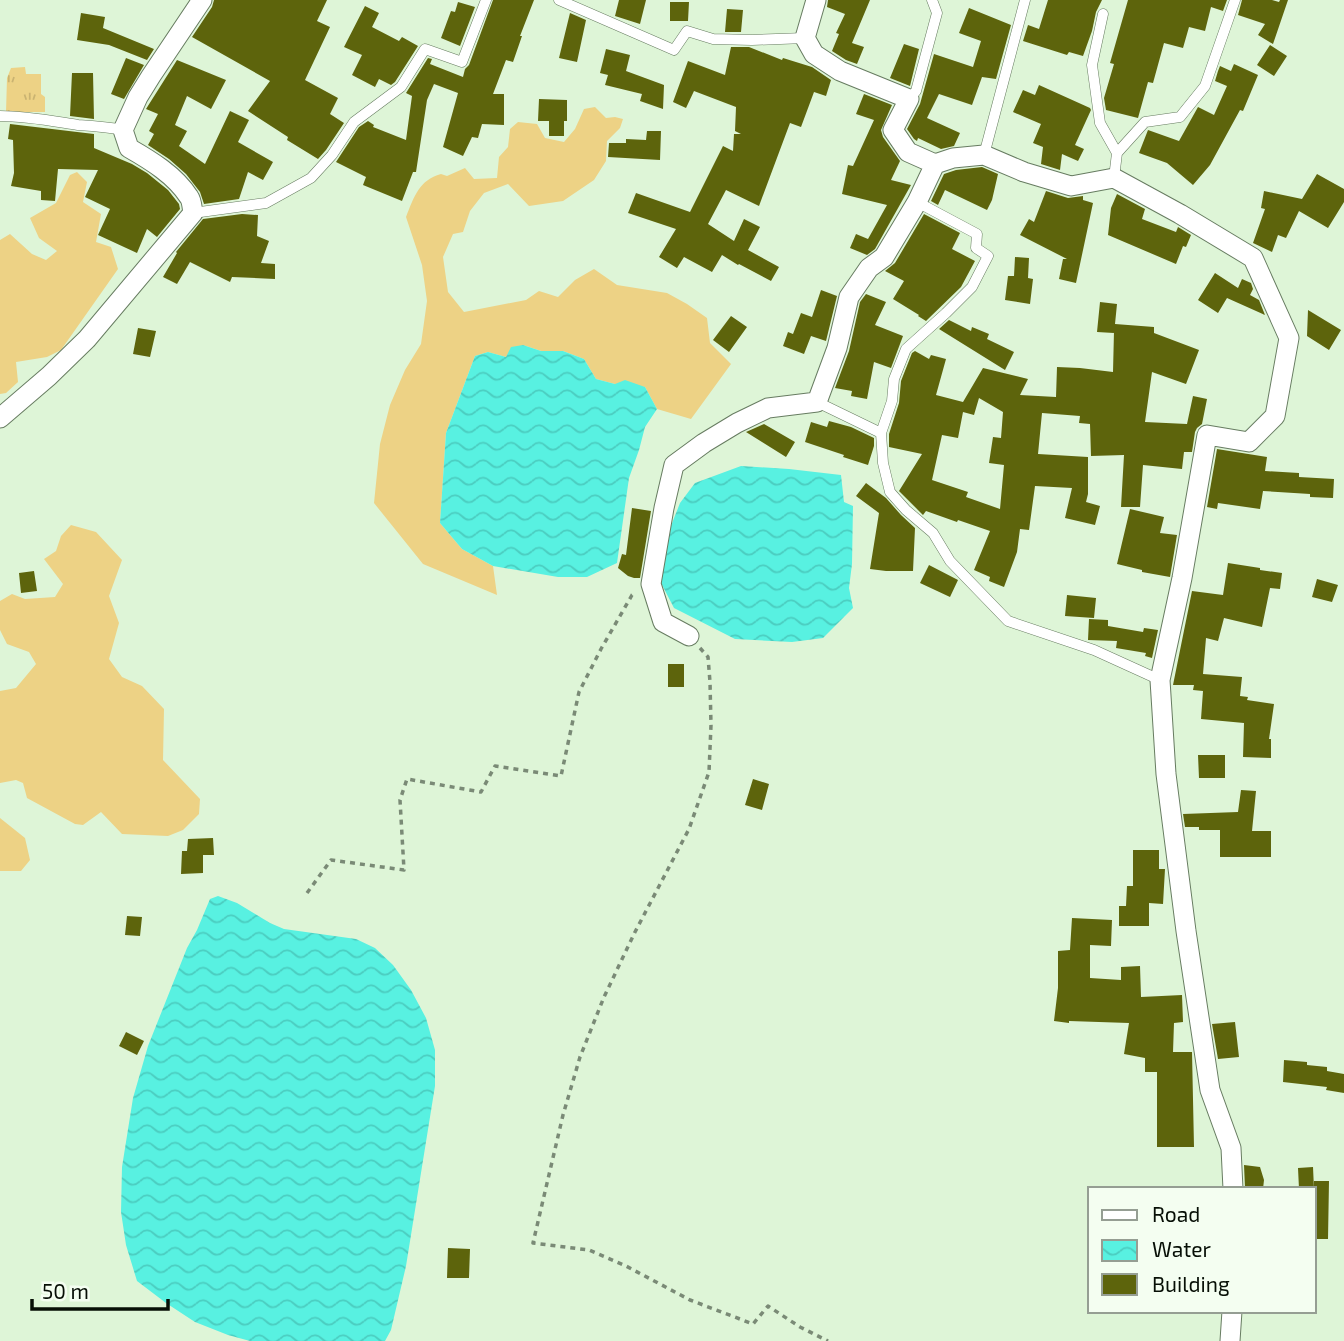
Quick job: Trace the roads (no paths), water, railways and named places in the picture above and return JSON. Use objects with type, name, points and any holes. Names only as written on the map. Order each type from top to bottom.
[{"type":"street","points":[[0,418],[87,339],[193,213],[190,198],[172,179],[152,162],[128,148],[123,130],[138,97],[202,0]]},
{"type":"street","points":[[816,0],[805,38],[814,54],[839,71],[909,99],[893,131],[908,152],[935,164],[953,158],[984,155],[1024,172],[1071,186],[1114,178],[1253,258],[1289,338],[1275,416],[1249,442],[1207,435],[1182,578],[1160,680],[1166,774],[1186,931],[1210,1090],[1231,1148],[1233,1187]]},
{"type":"street","points":[[689,636],[663,622],[650,584],[674,465],[704,443],[768,408],[817,402],[837,348],[849,297],[869,268],[884,257],[918,202],[935,164]]},
{"type":"street","points":[[1230,1341],[1232,1313]]},
{"type":"lane","points":[[193,213],[266,203],[311,178],[332,155],[354,122],[401,87],[425,48],[461,62],[486,0]]},
{"type":"lane","points":[[559,0],[674,50],[687,31],[713,39],[805,38]]},
{"type":"lane","points":[[909,99],[916,91],[937,13],[932,0]]},
{"type":"lane","points":[[984,155],[1025,0]]},
{"type":"lane","points":[[1114,178],[1117,153],[1145,122],[1180,117],[1205,86],[1235,0]]},
{"type":"lane","points":[[1103,14],[1092,65],[1100,122],[1117,153]]},
{"type":"lane","points":[[0,116],[20,116],[123,130]]},
{"type":"lane","points":[[918,202],[977,234],[976,248],[988,256],[972,287],[906,349],[894,379],[892,401],[881,433],[883,463],[890,492],[933,533],[950,561],[1008,621],[1094,650],[1160,680]]},
{"type":"lane","points":[[817,402],[881,433]]},
{"type":"water","points":[[523,345],[541,351],[563,351],[584,359],[596,379],[615,384],[625,380],[645,387],[657,409],[645,427],[629,478],[617,563],[587,577],[558,577],[493,566],[462,549],[440,523],[446,433],[475,356],[488,352],[506,357],[511,347]]},
{"type":"water","points":[[741,466],[841,475],[844,502],[853,506],[849,588],[853,608],[823,638],[792,642],[735,639],[674,608],[660,581],[665,541],[680,503],[695,483]]},
{"type":"water","points":[[218,896],[237,903],[284,929],[356,939],[375,948],[393,965],[426,1018],[435,1050],[435,1086],[406,1266],[391,1330],[385,1341],[250,1341],[195,1322],[137,1281],[126,1245],[121,1212],[122,1167],[133,1098],[148,1046],[187,948],[210,899]]}]
